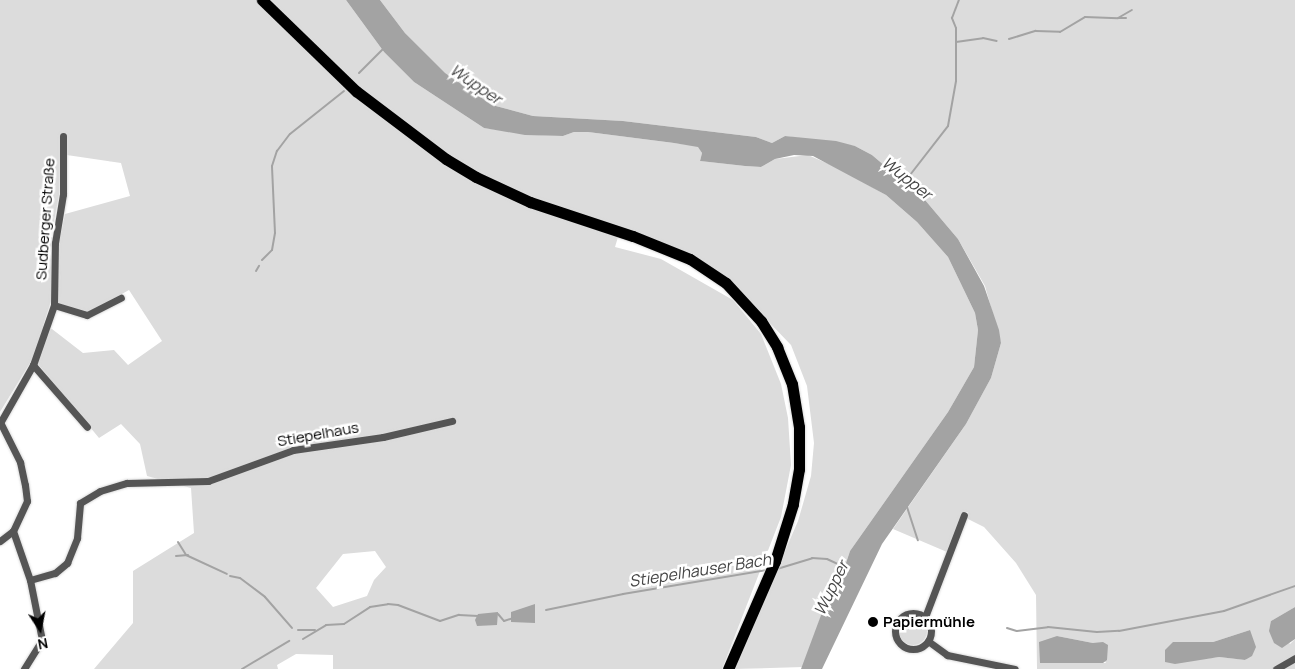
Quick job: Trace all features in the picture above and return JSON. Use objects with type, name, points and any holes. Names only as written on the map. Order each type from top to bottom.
[{"type":"main road","points":[[262,0],[363,96],[409,133],[460,168],[530,202],[664,247],[703,267],[734,291],[773,340],[793,389],[800,456],[788,522],[728,669]]},
{"type":"street","name":"Sudberger Straße","points":[[0,423],[33,365],[54,305],[55,243],[62,194],[63,136]]},
{"type":"street","points":[[54,305],[88,315],[121,298]]},
{"type":"street","points":[[33,365],[87,427]]},
{"type":"street","name":"Stiepelhaus","points":[[30,580],[55,573],[68,563],[77,538],[81,500],[127,483],[208,481],[293,450],[383,437],[452,421]]},
{"type":"street","points":[[0,423],[20,462],[27,501],[13,531],[0,541]]},
{"type":"street","points":[[925,617],[964,515]]},
{"type":"street","points":[[13,531],[30,580],[42,640],[24,669]]},
{"type":"street","points":[[915,613],[925,617],[931,628],[928,641],[918,648],[906,648],[896,634],[897,623],[904,615],[915,613]]},
{"type":"street","points":[[928,641],[946,655],[1015,669]]},
{"type":"street","points":[[1276,669],[1295,658]]},
{"type":"shaded area","points":[[0,0],[346,0],[384,52],[414,82],[484,128],[538,135],[563,136],[574,132],[588,132],[698,146],[702,153],[700,161],[745,166],[761,167],[775,159],[808,155],[838,168],[886,195],[917,222],[948,257],[975,313],[978,330],[974,367],[948,412],[850,551],[843,572],[827,599],[803,667],[734,669],[798,521],[811,476],[814,443],[807,386],[791,345],[726,278],[621,227],[615,247],[661,259],[733,300],[761,334],[781,384],[788,418],[791,465],[781,517],[722,669],[333,669],[333,655],[296,654],[277,665],[278,669],[94,669],[133,623],[133,571],[194,533],[191,488],[147,476],[140,444],[121,424],[99,438],[33,358],[0,412]],"holes":[[[60,154],[121,163],[130,196],[65,214],[60,238],[51,237],[59,195]],[[129,290],[162,341],[128,365],[114,350],[83,353],[52,329],[43,326],[51,301],[89,312]],[[375,551],[386,567],[374,580],[367,596],[333,607],[316,588],[343,554]]]},
{"type":"shaded area","points":[[346,0],[380,0],[405,33],[445,73],[492,105],[533,116],[623,121],[756,137],[772,143],[785,136],[836,141],[855,146],[872,155],[925,200],[958,239],[984,286],[999,330],[1001,343],[991,378],[966,424],[882,544],[822,669],[801,669],[827,599],[843,572],[850,551],[948,412],[974,367],[978,330],[975,313],[948,257],[917,222],[886,195],[813,156],[794,155],[775,159],[761,167],[745,166],[700,161],[702,153],[698,147],[674,143],[588,132],[574,132],[563,136],[525,135],[484,128],[414,82],[384,52]]},
{"type":"shaded area","points":[[380,0],[1295,0],[1295,607],[1271,621],[1290,644],[1295,639],[1295,669],[1037,669],[1036,595],[1016,563],[984,527],[966,518],[968,512],[962,513],[947,552],[893,529],[966,424],[991,378],[1001,343],[985,286],[958,239],[925,200],[872,155],[855,146],[785,136],[772,143],[756,137],[623,121],[533,116],[492,105],[445,74],[405,33]],"holes":[[[1250,630],[1246,660],[1219,657],[1184,661],[1173,642],[1213,642]],[[1057,636],[1093,643],[1106,663],[1040,663]]]},
{"type":"shaded area","points":[[535,604],[535,623],[511,622],[511,612]]},
{"type":"shaded area","points":[[1295,607],[1295,639],[1282,648],[1274,643],[1269,631],[1271,621]]},
{"type":"shaded area","points":[[498,612],[497,625],[477,626],[475,620],[478,614]]},
{"type":"shaded area","points":[[913,617],[923,621],[927,631],[923,641],[913,645],[903,641],[899,631],[903,621]]},
{"type":"shaded area","points":[[1250,630],[1256,647],[1252,656],[1245,660],[1219,657],[1175,664],[1165,662],[1165,650],[1173,642],[1213,642]]},
{"type":"shaded area","points":[[1057,636],[1093,643],[1103,642],[1108,645],[1107,660],[1103,663],[1040,663],[1039,642]]},
{"type":"waterway","name":"Wupper","points":[[903,184],[948,126],[956,81],[956,28],[952,18],[959,0]]},
{"type":"waterway","points":[[1009,39],[1036,31],[1060,32],[1085,17],[1118,18],[1132,10]]},
{"type":"waterway","points":[[1119,18],[1126,18]]},
{"type":"waterway","points":[[956,42],[983,38],[997,41]]},
{"type":"waterway","points":[[359,73],[384,48]]},
{"type":"waterway","points":[[262,260],[272,250],[275,233],[272,166],[277,151],[290,134],[344,91]]},
{"type":"waterway","points":[[256,271],[259,266]]},
{"type":"waterway","points":[[907,507],[918,540]]},
{"type":"waterway","points":[[178,542],[186,555],[227,574]]},
{"type":"waterway","points":[[176,556],[188,555]]},
{"type":"waterway","name":"Stiepelhauser Bach","points":[[777,569],[812,558],[827,559],[846,568]]},
{"type":"waterway","name":"Stiepelhauser Bach","points":[[546,610],[623,594],[767,570]]},
{"type":"waterway","points":[[230,576],[240,578],[265,597],[292,628]]},
{"type":"waterway","points":[[1007,628],[1017,631],[1048,627],[1097,632],[1119,631],[1224,611],[1295,586]]},
{"type":"waterway","name":"Stiepelhauser Bach","points":[[303,639],[326,625],[344,624],[370,607],[388,604],[398,605],[440,621],[459,615],[478,616]]},
{"type":"waterway","name":"Stiepelhauser Bach","points":[[498,614],[504,621],[513,618]]},
{"type":"waterway","points":[[298,630],[315,630]]},
{"type":"waterway","name":"Stiepelhauser Bach","points":[[242,669],[289,641]]},
{"type":"place","name":"Papiermühle","points":[[873,622]]}]
